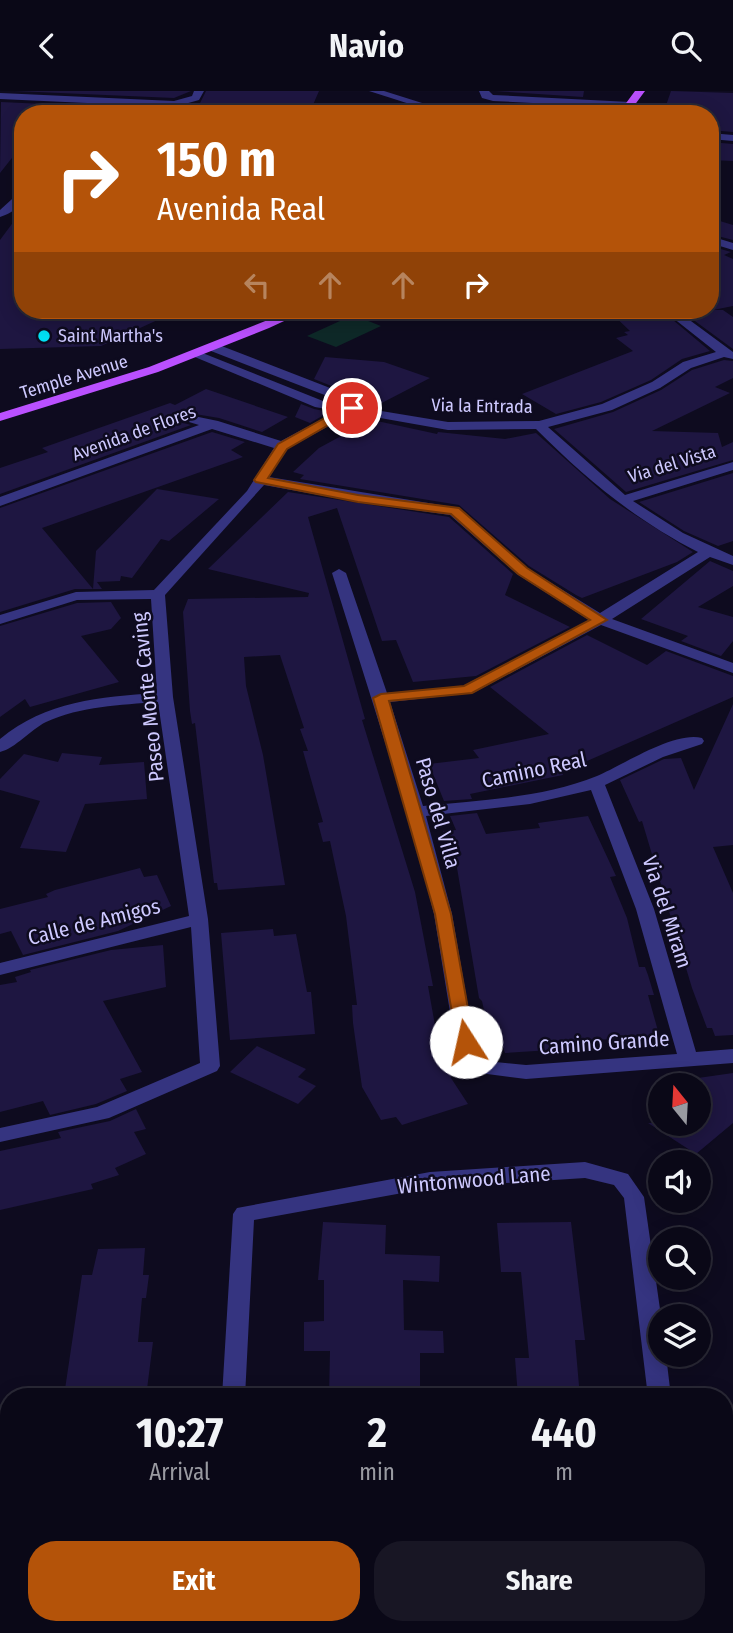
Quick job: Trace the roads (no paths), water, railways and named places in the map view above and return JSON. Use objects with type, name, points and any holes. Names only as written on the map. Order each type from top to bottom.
[{"type":"main road","name":"Temple Avenue","points":[[0,417],[67,400],[215,348],[281,319]]},
{"type":"street","points":[[0,96],[174,104],[195,98],[200,91]]},
{"type":"street","points":[[374,91],[421,105]]},
{"type":"street","points":[[484,91],[485,96],[493,98],[578,105]]},
{"type":"street","points":[[0,215],[14,203]]},
{"type":"street","points":[[681,319],[729,355]]},
{"type":"street","name":"Via la Entrada","points":[[215,348],[340,396],[352,408]]},
{"type":"street","name":"Via la Entrada","points":[[196,355],[320,404],[448,426],[539,425],[607,407],[656,385],[687,365],[729,355]]},
{"type":"street","name":"Paseo Monte Caving","points":[[0,1135],[102,1112],[211,1066],[199,919],[165,697],[158,594],[261,480],[282,446],[352,408]]},
{"type":"street","points":[[184,416],[214,424]]},
{"type":"street","name":"Avenida de Flores","points":[[0,502],[214,424],[282,446]]},
{"type":"street","points":[[539,425],[580,467],[654,524],[707,552],[733,561]]},
{"type":"street","name":"Via del Vista","points":[[622,500],[733,465]]},
{"type":"street","points":[[261,480],[358,498],[454,511],[522,571],[600,620],[733,668]]},
{"type":"street","points":[[381,698],[467,690],[600,620],[707,552]]},
{"type":"street","name":"Paso del Villa","points":[[339,573],[381,698],[415,812],[443,914],[466,1042],[479,1067]]},
{"type":"street","points":[[0,620],[76,596],[158,594]]},
{"type":"street","points":[[0,747],[21,727],[58,709],[165,697]]},
{"type":"street","name":"Camino Real","points":[[415,812],[510,801],[596,782],[672,745],[696,741]]},
{"type":"street","name":"Via del Miram","points":[[596,782],[645,909],[688,1059]]},
{"type":"street","name":"Calle de Amigos","points":[[0,969],[199,919]]},
{"type":"street","name":"Camino Grande","points":[[479,1067],[526,1072],[733,1056]]},
{"type":"street","name":"Wintonwood Lane","points":[[234,1388],[244,1214],[430,1179],[585,1170],[621,1179],[634,1197],[659,1388]]},
{"type":"place","name":"Saint Martha's","points":[[44,336]]}]
